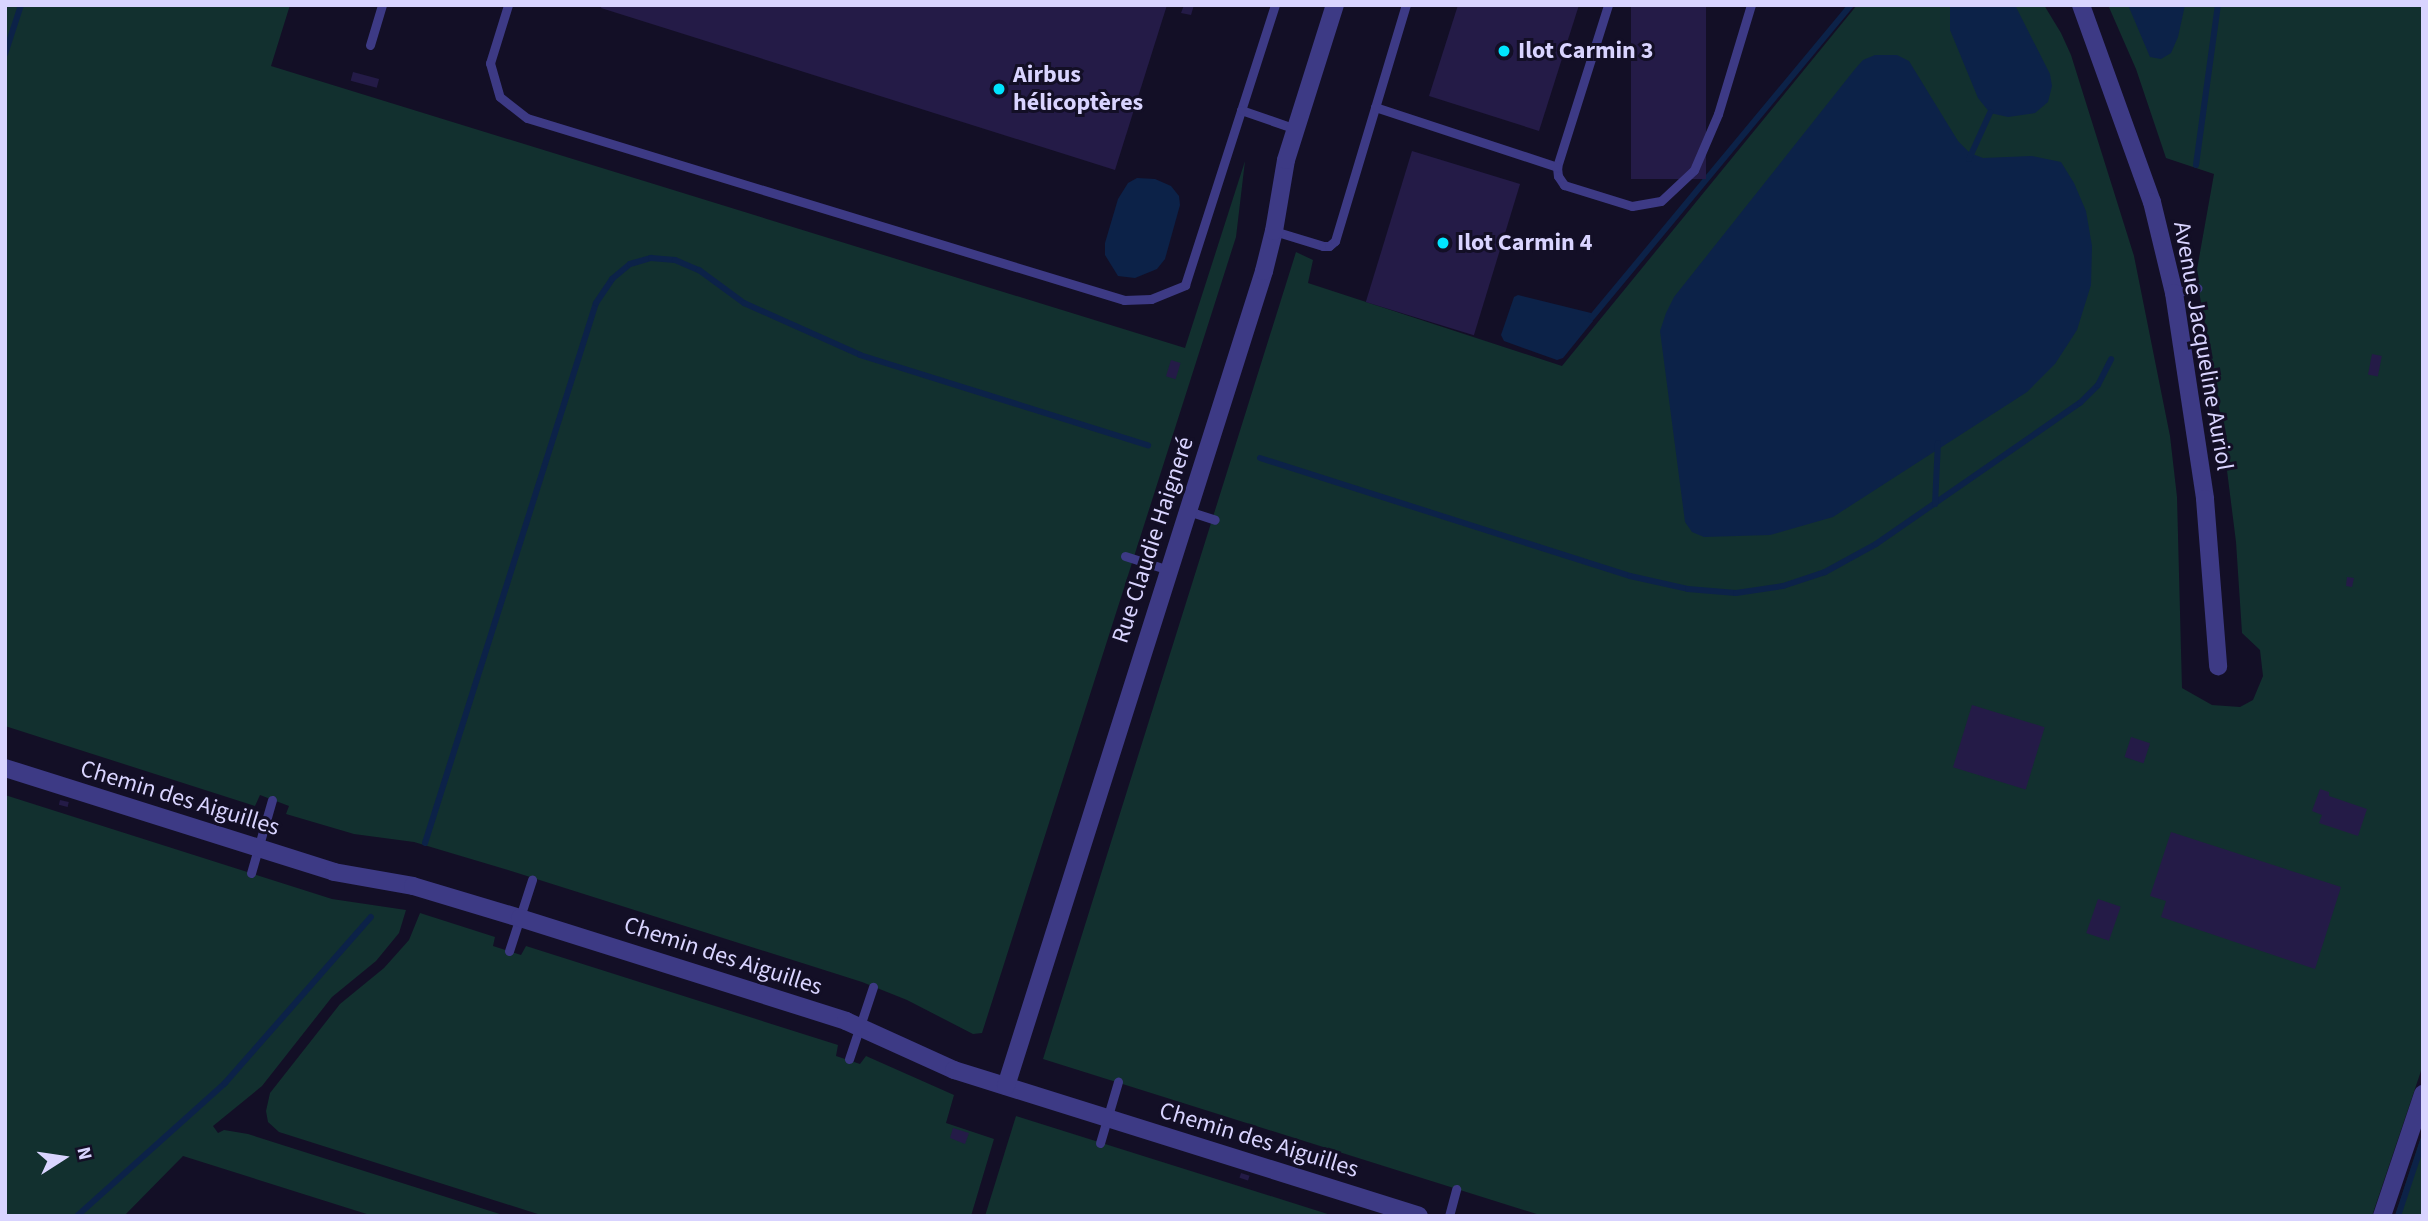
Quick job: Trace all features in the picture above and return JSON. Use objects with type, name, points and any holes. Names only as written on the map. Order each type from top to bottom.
[{"type":"street","name":"Rue Claudie Haigneré","points":[[1006,1086],[1274,231],[1286,160],[1335,5]]},
{"type":"street","name":"Avenue Jacqueline Auriol","points":[[2081,5],[2129,131],[2152,202],[2174,293],[2203,487],[2218,666]]},
{"type":"street","name":"Chemin des Aiguilles","points":[[5,768],[334,872],[413,886],[520,918],[860,1027],[954,1070],[1419,1216]]},
{"type":"street","points":[[2382,1216],[2423,1094]]},
{"type":"lane","points":[[370,46],[382,5]]},
{"type":"lane","points":[[508,5],[490,63],[500,97],[527,118],[1124,300],[1151,299],[1185,285],[1275,5]]},
{"type":"lane","points":[[1274,231],[1323,246],[1329,246],[1335,241],[1406,5]]},
{"type":"lane","points":[[1608,5],[1557,167],[1558,176],[1564,185],[1632,206],[1661,201],[1675,191],[1694,170],[1708,142],[1751,5]]},
{"type":"lane","points":[[1375,107],[1557,167]]},
{"type":"lane","points":[[1241,110],[1296,129]]},
{"type":"lane","points":[[2174,293],[2197,288]]},
{"type":"lane","points":[[1188,511],[1215,520]]},
{"type":"lane","points":[[1125,556],[1169,570]]},
{"type":"lane","points":[[251,873],[272,800]]},
{"type":"lane","points":[[509,951],[532,880]]},
{"type":"lane","points":[[849,1059],[873,987]]},
{"type":"lane","points":[[1100,1143],[1118,1082]]},
{"type":"lane","points":[[1448,1216],[1456,1189]]},
{"type":"green space","points":[[5,5],[290,5],[271,66],[1185,348],[1245,161],[1236,237],[982,1033],[973,1034],[907,1000],[862,982],[508,870],[414,842],[354,834],[286,814],[289,806],[260,795],[255,806],[5,726]]},
{"type":"green space","points":[[1857,5],[2044,5],[2061,33],[2071,55],[2134,256],[2170,436],[2177,497],[2182,688],[2212,705],[2240,707],[2253,700],[2263,676],[2260,650],[2242,633],[2236,542],[2217,391],[2196,275],[2214,174],[2166,158],[2136,69],[2108,5],[2423,5],[2423,1065],[2372,1216],[1543,1216],[1043,1059],[1296,252],[1313,260],[1308,283],[1562,366]]},
{"type":"green space","points":[[5,795],[332,899],[406,910],[399,933],[376,961],[332,997],[262,1086],[213,1126],[218,1133],[224,1130],[248,1134],[506,1216],[373,1216],[183,1156],[124,1216],[5,1216]]},
{"type":"green space","points":[[420,913],[495,937],[493,946],[521,955],[526,946],[838,1045],[836,1056],[860,1064],[866,1056],[954,1095],[946,1123],[994,1139],[971,1216],[544,1216],[279,1132],[268,1122],[266,1111],[270,1093],[340,1004],[384,968],[409,940]]},
{"type":"green space","points":[[1016,1116],[1334,1216],[985,1216]]},
{"type":"green space","points":[[2423,1131],[2423,1216],[2395,1216]]},
{"type":"water","points":[[1950,5],[2015,5],[2050,74],[2052,86],[2048,102],[2035,113],[2008,117],[1990,113],[1978,98],[1950,30]]},
{"type":"water","points":[[2128,5],[2185,5],[2178,37],[2171,53],[2161,59],[2150,57]]},
{"type":"water","points":[[1875,55],[1897,55],[1909,61],[1958,141],[1970,153],[1983,158],[2032,156],[2061,162],[2086,211],[2092,246],[2091,285],[2077,330],[2055,364],[2027,392],[1833,517],[1770,535],[1704,537],[1692,532],[1685,522],[1660,331],[1666,313],[1674,297],[1855,69],[1863,60]]},
{"type":"water","points":[[1137,178],[1155,179],[1171,186],[1179,196],[1180,205],[1165,259],[1157,269],[1135,278],[1118,276],[1105,255],[1105,243],[1118,199],[1128,183]]},
{"type":"water","points":[[1518,295],[1591,313],[1593,321],[1563,358],[1557,360],[1504,341],[1501,335],[1514,297]]},
{"type":"building","name":"Airbus hélicoptères","points":[[602,5],[1167,5],[1115,170],[601,8]]},
{"type":"building","points":[[1184,5],[1194,5],[1191,15],[1181,13]]},
{"type":"building","name":"Ilot Carmin 3","points":[[1458,5],[1579,5],[1539,131],[1429,96]]},
{"type":"building","points":[[1631,5],[1706,5],[1706,179],[1631,179]]},
{"type":"building","points":[[353,72],[379,79],[377,88],[351,81]]},
{"type":"building","name":"Ilot Carmin 4","points":[[1412,151],[1520,184],[1474,335],[1366,302]]},
{"type":"building","points":[[2372,354],[2382,356],[2378,377],[2368,375]]},
{"type":"building","points":[[1171,360],[1181,363],[1176,379],[1166,376]]},
{"type":"building","points":[[2347,577],[2354,578],[2352,587],[2346,586]]},
{"type":"building","points":[[1972,705],[2045,727],[2026,789],[1953,767]]},
{"type":"building","points":[[2131,737],[2150,743],[2144,763],[2125,757]]},
{"type":"building","points":[[2320,789],[2329,792],[2329,796],[2367,809],[2358,836],[2319,823],[2322,815],[2312,811]]},
{"type":"building","points":[[60,800],[69,802],[68,807],[59,805]]},
{"type":"building","points":[[2171,832],[2341,887],[2315,969],[2161,917],[2166,901],[2150,896]]},
{"type":"building","points":[[2098,899],[2121,907],[2109,941],[2086,933]]},
{"type":"building","points":[[953,1128],[969,1133],[965,1144],[950,1138]]},
{"type":"building","points":[[1241,1173],[1250,1176],[1248,1181],[1239,1178]]},
{"type":"waterway","points":[[5,54],[21,5]]},
{"type":"waterway","points":[[1592,317],[1851,5]]},
{"type":"waterway","points":[[2196,165],[2218,5]]},
{"type":"waterway","points":[[1969,159],[1990,113]]},
{"type":"waterway","points":[[425,843],[596,303],[612,279],[630,264],[651,258],[675,260],[699,270],[744,303],[860,355],[1148,445]]},
{"type":"waterway","points":[[1260,458],[1630,576],[1688,589],[1736,593],[1783,586],[1825,572],[1876,544],[2080,403],[2098,385],[2111,359]]},
{"type":"waterway","points":[[1935,504],[1938,443]]},
{"type":"waterway","points":[[77,1216],[225,1083],[371,917]]},
{"type":"waterway","points":[[2398,1216],[2423,1141]]},
{"type":"place","name":"Ilot Carmin 3","points":[[1504,51]]},
{"type":"place","name":"Airbus hélicoptères","points":[[999,89]]},
{"type":"place","name":"Ilot Carmin 4","points":[[1443,243]]}]
